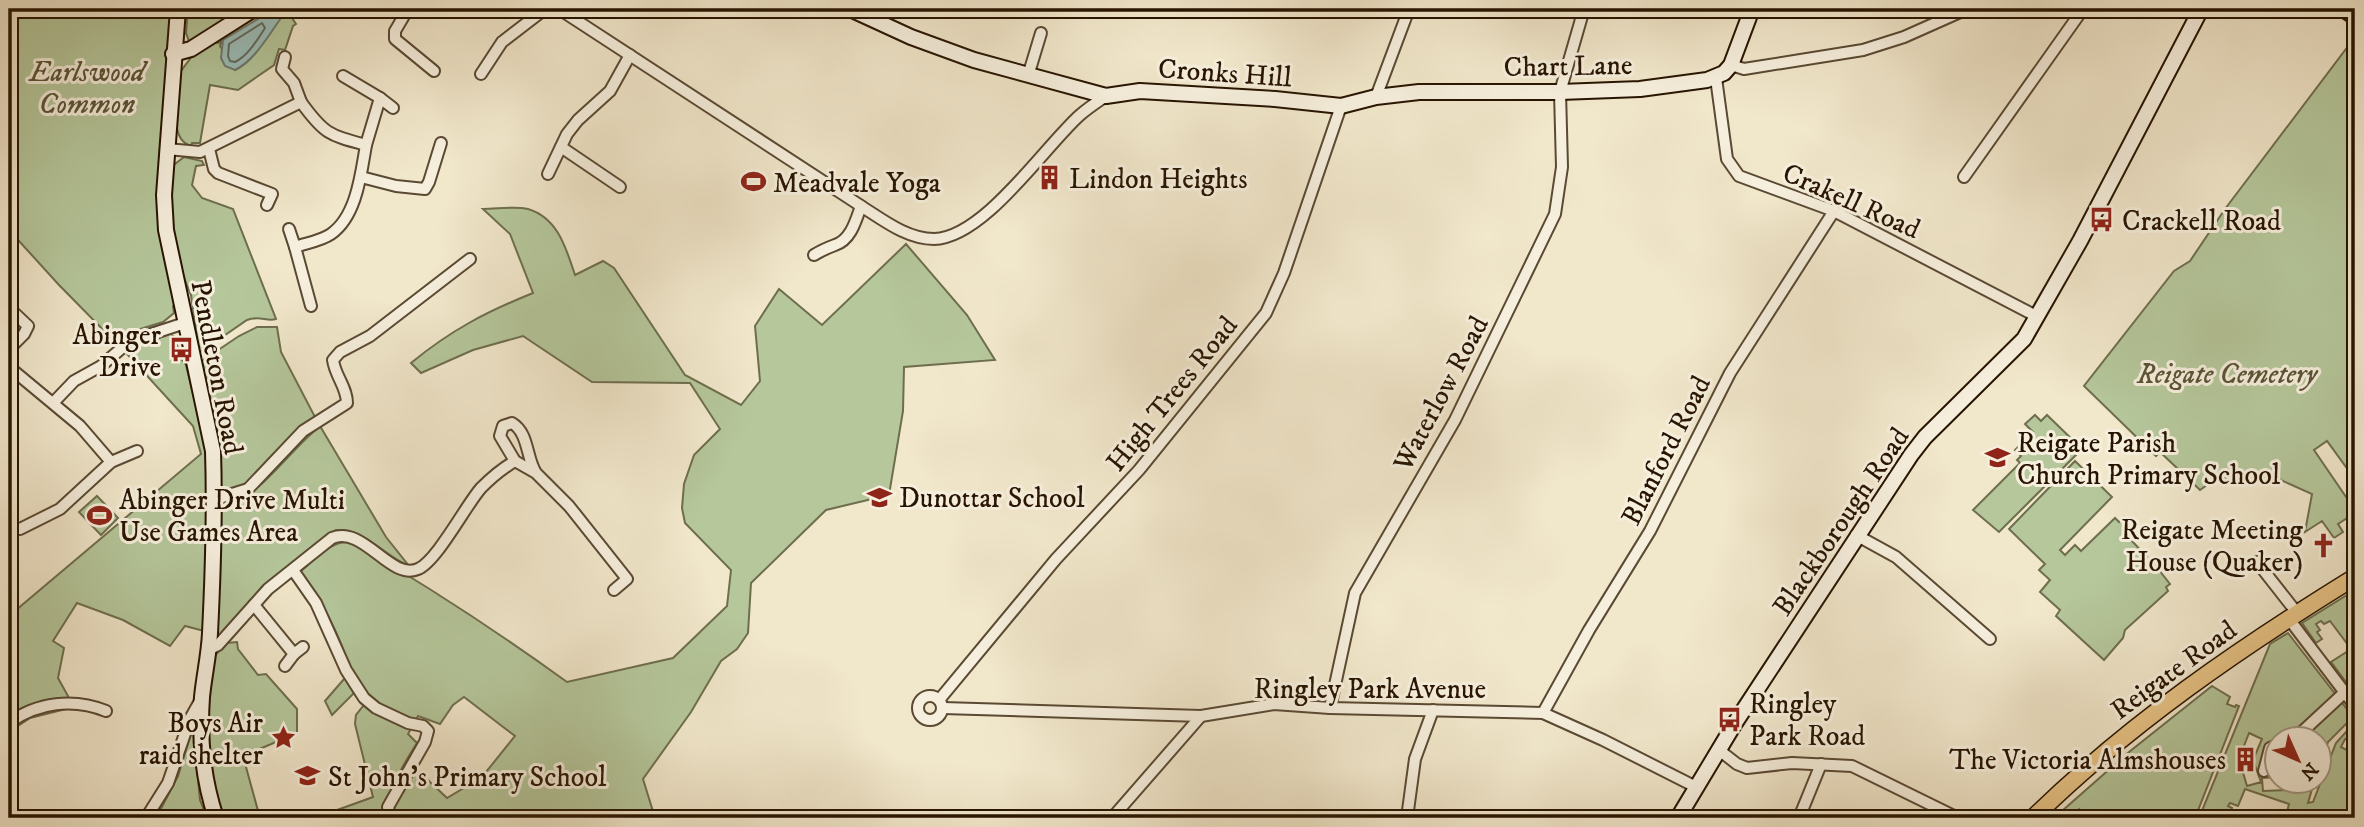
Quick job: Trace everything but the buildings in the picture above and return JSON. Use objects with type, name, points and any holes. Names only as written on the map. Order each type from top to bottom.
[{"type":"main road","name":"Reigate Road","points":[[2033,818],[2103,753],[2180,692],[2355,577]]},
{"type":"street","name":"Pendleton Road","points":[[178,9],[164,195],[166,230],[211,440],[214,500],[201,743],[204,773],[216,818]]},
{"type":"street","points":[[173,54],[191,49],[254,9]]},
{"type":"street","points":[[408,9],[395,31],[395,40],[434,71]]},
{"type":"street","points":[[481,74],[502,42],[545,9]]},
{"type":"street","points":[[559,9],[905,233],[935,239],[960,231],[980,218],[1036,164],[1079,115],[1106,96]]},
{"type":"street","points":[[850,9],[911,37],[1028,76],[1106,96]]},
{"type":"street","points":[[1376,97],[1409,9]]},
{"type":"street","name":"Waterlow Road","points":[[1331,708],[1355,593],[1455,420],[1555,214],[1562,167],[1560,92],[1584,9]]},
{"type":"street","points":[[1716,78],[1731,65],[1752,9]]},
{"type":"street","points":[[1731,65],[1744,69],[1863,50],[1904,37],[1967,9]]},
{"type":"street","points":[[1964,177],[2083,9]]},
{"type":"street","name":"Blackborough Road","points":[[1678,818],[1856,535],[1925,437],[2024,339],[2080,241],[2202,9]]},
{"type":"street","points":[[2343,9],[2355,17]]},
{"type":"street","points":[[1028,76],[1041,33]]},
{"type":"street","points":[[548,174],[567,134],[578,120],[610,91],[630,55]]},
{"type":"street","points":[[285,57],[282,69],[294,83],[302,103],[325,131],[333,136],[366,145]]},
{"type":"street","points":[[343,76],[393,108]]},
{"type":"street","name":"Chart Lane","points":[[1341,106],[1376,97],[1431,92],[1560,92],[1666,86],[1716,78]]},
{"type":"street","name":"Crakell Road","points":[[1716,78],[1727,159],[1739,176],[1834,211],[2036,316]]},
{"type":"street","name":"Cronks Hill","points":[[1106,96],[1140,91],[1341,106]]},
{"type":"street","points":[[295,247],[321,239],[337,228],[349,210],[361,177],[366,145],[380,98]]},
{"type":"street","points":[[167,149],[192,152],[209,149],[302,103]]},
{"type":"street","name":"High Trees Road","points":[[941,704],[1056,559],[1139,470],[1265,313],[1284,273],[1341,106]]},
{"type":"street","points":[[361,177],[396,186],[425,189],[442,143]]},
{"type":"street","points":[[561,147],[620,187]]},
{"type":"street","points":[[209,149],[214,169],[218,173],[272,194]]},
{"type":"street","points":[[814,255],[828,246],[836,245],[852,232],[861,206]]},
{"type":"street","name":"Blanford Road","points":[[1543,713],[1589,630],[1650,531],[1730,373],[1834,211]]},
{"type":"street","points":[[289,229],[312,306]]},
{"type":"street","points":[[214,500],[248,489],[311,425],[347,403],[347,392],[335,371],[333,360],[340,352],[370,336],[470,259]]},
{"type":"street","points":[[9,307],[28,326],[9,349]]},
{"type":"street","points":[[53,403],[74,381],[101,366],[130,341],[185,323]]},
{"type":"street","points":[[9,367],[67,418],[80,426],[111,462]]},
{"type":"street","points":[[536,473],[515,461],[500,436],[503,426],[512,423],[518,426],[529,453],[528,461],[536,473],[569,506],[630,577],[614,590]]},
{"type":"street","points":[[9,523],[13,528],[20,529],[60,509],[111,462],[136,451]]},
{"type":"street","points":[[208,650],[218,645],[268,590],[339,535],[349,536],[407,571],[424,565],[481,489],[515,461]]},
{"type":"street","points":[[1856,535],[1896,557],[1990,639]]},
{"type":"street","points":[[2257,562],[2355,706]]},
{"type":"street","points":[[293,570],[316,603],[346,670],[364,698],[376,708],[408,723],[423,726],[428,731],[425,742],[388,807],[390,818]]},
{"type":"street","points":[[254,605],[294,654]]},
{"type":"street","points":[[285,666],[303,647]]},
{"type":"street","points":[[2308,726],[2344,693]]},
{"type":"street","points":[[146,818],[168,783],[190,719],[202,698]]},
{"type":"street","points":[[9,723],[36,709],[59,704],[76,702],[106,711]]},
{"type":"street","name":"Ringley Park Avenue","points":[[941,704],[1201,716],[1274,704],[1543,713],[1696,787]]},
{"type":"street","points":[[1407,818],[1415,759],[1433,710]]},
{"type":"street","points":[[1112,818],[1201,716]]},
{"type":"street","points":[[1719,750],[1747,768],[1792,763],[1852,766],[1958,818]]},
{"type":"street","points":[[1799,818],[1821,764]]},
{"type":"green space","name":"Earlswood Common","points":[[9,9],[174,9],[159,157],[158,195],[174,313],[163,322],[134,331],[117,344],[9,230]]},
{"type":"green space","points":[[188,9],[246,9],[197,40],[189,41],[186,33]]},
{"type":"green space","points":[[271,9],[286,9],[296,24],[285,50],[279,49],[274,65],[238,90],[210,85],[200,143],[192,143],[191,146],[183,142],[176,124],[181,71],[193,55],[212,42],[219,43],[223,40],[220,46],[235,70],[243,65],[260,45],[278,12]]},
{"type":"green space","name":"Reigate Cemetery","points":[[2355,37],[2355,490],[2353,491],[2351,474],[2327,441],[2314,450],[2355,510],[2355,520],[2352,515],[2338,524],[2343,532],[2334,538],[2322,521],[2305,532],[2312,494],[2274,477],[2217,478],[2200,490],[2160,452],[2156,456],[2084,386],[2174,271],[2190,261],[2225,209]]},
{"type":"green space","points":[[184,157],[202,161],[204,165],[196,166],[192,185],[202,198],[233,209],[276,319],[247,320],[199,353],[191,295],[176,259],[170,214],[171,167]]},
{"type":"green space","points":[[523,208],[547,219],[559,235],[575,275],[603,261],[614,268],[685,375],[741,405],[760,381],[755,326],[779,289],[822,325],[906,244],[967,315],[995,360],[904,367],[903,411],[889,495],[826,510],[751,583],[748,633],[737,649],[721,661],[691,712],[643,779],[655,818],[394,818],[393,808],[414,767],[447,798],[482,777],[515,736],[464,697],[453,705],[440,724],[418,716],[408,734],[417,743],[397,779],[390,797],[387,818],[350,818],[342,813],[338,818],[315,818],[373,797],[355,724],[356,715],[367,701],[358,689],[332,715],[325,701],[351,671],[330,619],[300,572],[330,547],[352,542],[461,609],[567,682],[673,658],[727,606],[731,570],[685,523],[682,508],[684,484],[694,455],[720,429],[690,383],[592,382],[523,336],[473,350],[421,373],[411,363],[469,323],[533,293],[510,234],[483,209]]},
{"type":"green space","points":[[257,327],[277,327],[281,352],[315,417],[244,486],[228,491],[223,489],[220,483],[217,429],[202,361]]},
{"type":"green space","points":[[169,334],[175,337],[180,357],[186,365],[207,452],[204,631],[185,626],[170,646],[123,620],[77,603],[53,641],[64,648],[58,678],[68,696],[70,708],[30,718],[9,732],[9,616],[201,454],[193,426],[126,353]]},
{"type":"green space","points":[[2035,415],[2041,421],[2047,415],[2082,449],[1999,532],[1973,510],[2020,463],[2017,460],[2021,456],[2015,450],[2033,432],[2025,424]]},
{"type":"green space","points":[[320,426],[386,537],[409,566],[356,533],[336,530],[220,636],[216,635],[220,510],[227,502],[257,488]]},
{"type":"green space","points":[[2075,461],[2112,497],[2060,550],[2065,555],[2075,545],[2081,551],[2115,518],[2119,522],[2124,517],[2135,530],[2131,540],[2147,557],[2143,561],[2146,565],[2151,560],[2170,584],[2166,587],[2168,591],[2125,630],[2123,638],[2104,660],[2056,616],[2060,610],[2040,592],[2050,580],[2039,570],[2045,564],[2009,529]]},
{"type":"green space","name":"Abinger Drive Multi Use Games Area","points":[[97,496],[118,518],[101,535],[79,512]]},
{"type":"green space","points":[[2355,590],[2355,694],[2331,662],[2351,649],[2330,621],[2316,624],[2322,639],[2316,643],[2302,623]]},
{"type":"green space","points":[[2288,633],[2353,717],[2332,738],[2332,726],[2262,726],[2262,739],[2262,778],[2262,795],[2245,789],[2238,806],[2230,803],[2230,813],[2244,818],[2233,818],[2226,814],[2226,818],[2199,818],[2270,644]],"holes":[[[2249,733],[2262,739],[2253,760],[2261,782],[2247,786],[2239,759]]]},
{"type":"green space","points":[[237,642],[238,649],[258,675],[266,674],[297,709],[297,733],[243,756],[260,818],[222,818],[208,771],[206,712],[212,659],[226,643]]},
{"type":"green space","points":[[2212,686],[2230,697],[2227,704],[2239,706],[2195,818],[2089,818],[2079,809],[2069,818],[2054,818],[2129,752]]},
{"type":"green space","points":[[2355,722],[2355,743],[2345,739],[2341,747],[2352,753],[2355,747],[2355,818],[2277,818],[2279,810],[2287,812],[2289,804],[2266,796],[2310,796],[2308,803],[2313,802],[2315,796],[2332,796],[2332,753],[2336,743]]},
{"type":"green space","points":[[193,727],[200,800],[207,818],[156,818],[178,776]]},
{"type":"water","points":[[271,11],[278,12],[281,18],[255,54],[235,70],[225,66],[221,58],[223,40]]},
{"type":"place","name":"Lindon Heights","points":[[1049,178]]},
{"type":"place","name":"Meadvale Yoga","points":[[753,182]]},
{"type":"place","name":"Crackell Road","points":[[2102,220]]},
{"type":"place","name":"Abinger Drive","points":[[181,350]]},
{"type":"place","name":"Reigate Parish Church Primary School","points":[[1997,458]]},
{"type":"place","name":"Dunottar School","points":[[879,497]]},
{"type":"place","name":"Abinger Drive Multi Use Games Area","points":[[99,515]]},
{"type":"place","name":"Reigate Meeting House (Quaker)","points":[[2323,545]]},
{"type":"place","name":"Ringley Park Road","points":[[1729,719]]},
{"type":"place","name":"Boys Air raid shelter","points":[[283,738]]},
{"type":"place","name":"The Victoria Almshouses","points":[[2246,759]]},
{"type":"place","name":"St John's Primary School","points":[[308,776]]}]
